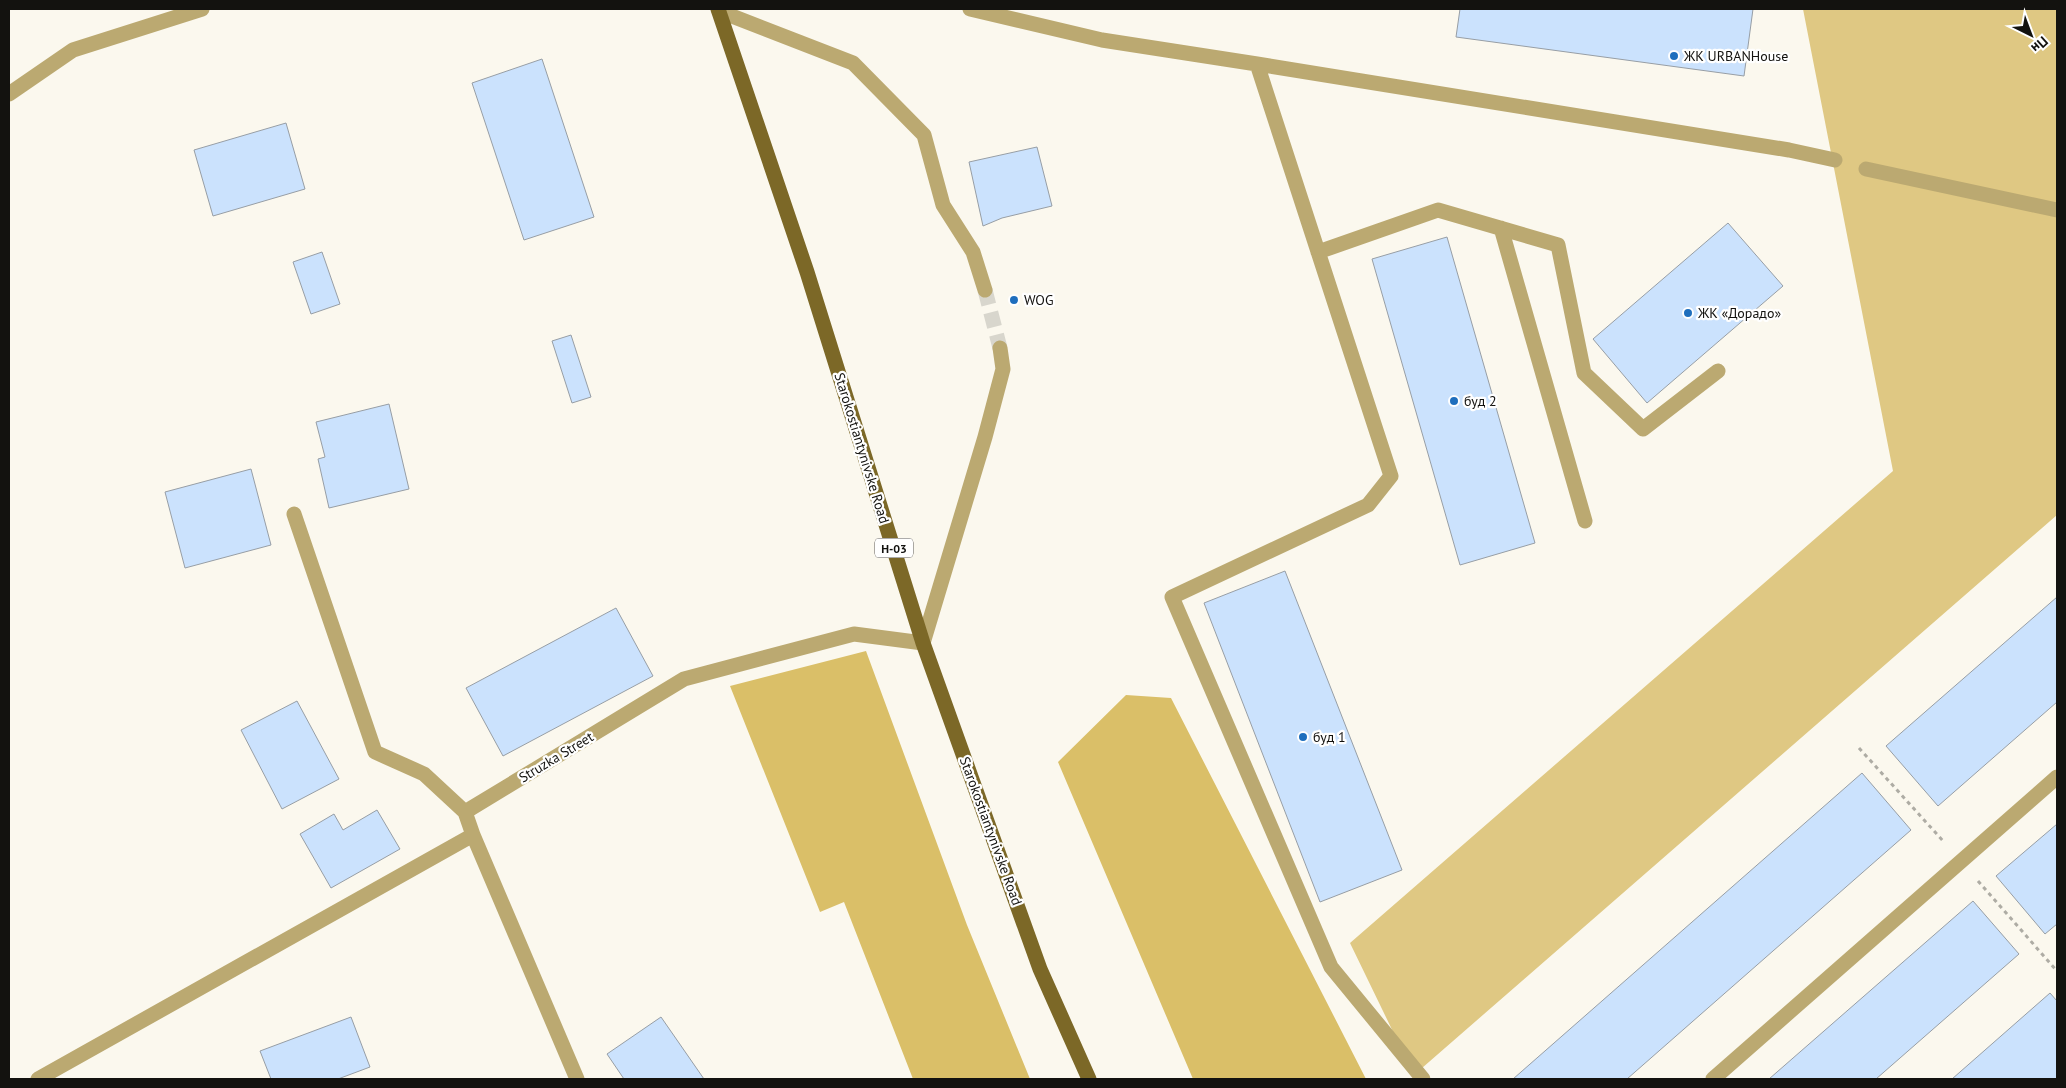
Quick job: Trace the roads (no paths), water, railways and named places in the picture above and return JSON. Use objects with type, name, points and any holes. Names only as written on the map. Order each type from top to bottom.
[{"type":"main road","name":"Starokostiantynivske Road","points":[[719,10],[807,272],[924,643],[1040,970],[1089,1079]]},
{"type":"street","points":[[9,94],[73,50],[202,9]]},
{"type":"street","points":[[970,9],[1102,40],[1789,150],[1835,160]]},
{"type":"street","points":[[719,10],[853,63],[924,135],[942,204],[973,252],[985,290]]},
{"type":"street","points":[[1257,64],[1391,476],[1368,505],[1172,597],[1332,967],[1423,1079]]},
{"type":"street","points":[[1866,170],[2057,210]]},
{"type":"street","points":[[1318,252],[1438,210],[1558,245],[1584,373],[1643,428],[1718,371]]},
{"type":"street","points":[[1501,228],[1585,521]]},
{"type":"street","points":[[924,643],[1003,369],[1000,348]]},
{"type":"street","points":[[294,514],[375,752],[424,774],[465,812],[473,835],[577,1079]]},
{"type":"street","name":"Struzka Street","points":[[465,812],[684,678],[854,634],[924,643]]},
{"type":"street","points":[[1713,1079],[2057,777]]},
{"type":"street","points":[[38,1079],[473,835]]},
{"type":"tunnel","points":[[985,290],[1000,348]]},
{"type":"place","name":"ЖК URBANHouse","points":[[1674,56]]},
{"type":"place","name":"WOG","points":[[1014,300]]},
{"type":"place","name":"ЖК «Дорадо»","points":[[1688,313]]},
{"type":"place","name":"буд 2","points":[[1454,401]]},
{"type":"place","name":"буд 1","points":[[1303,737]]}]
